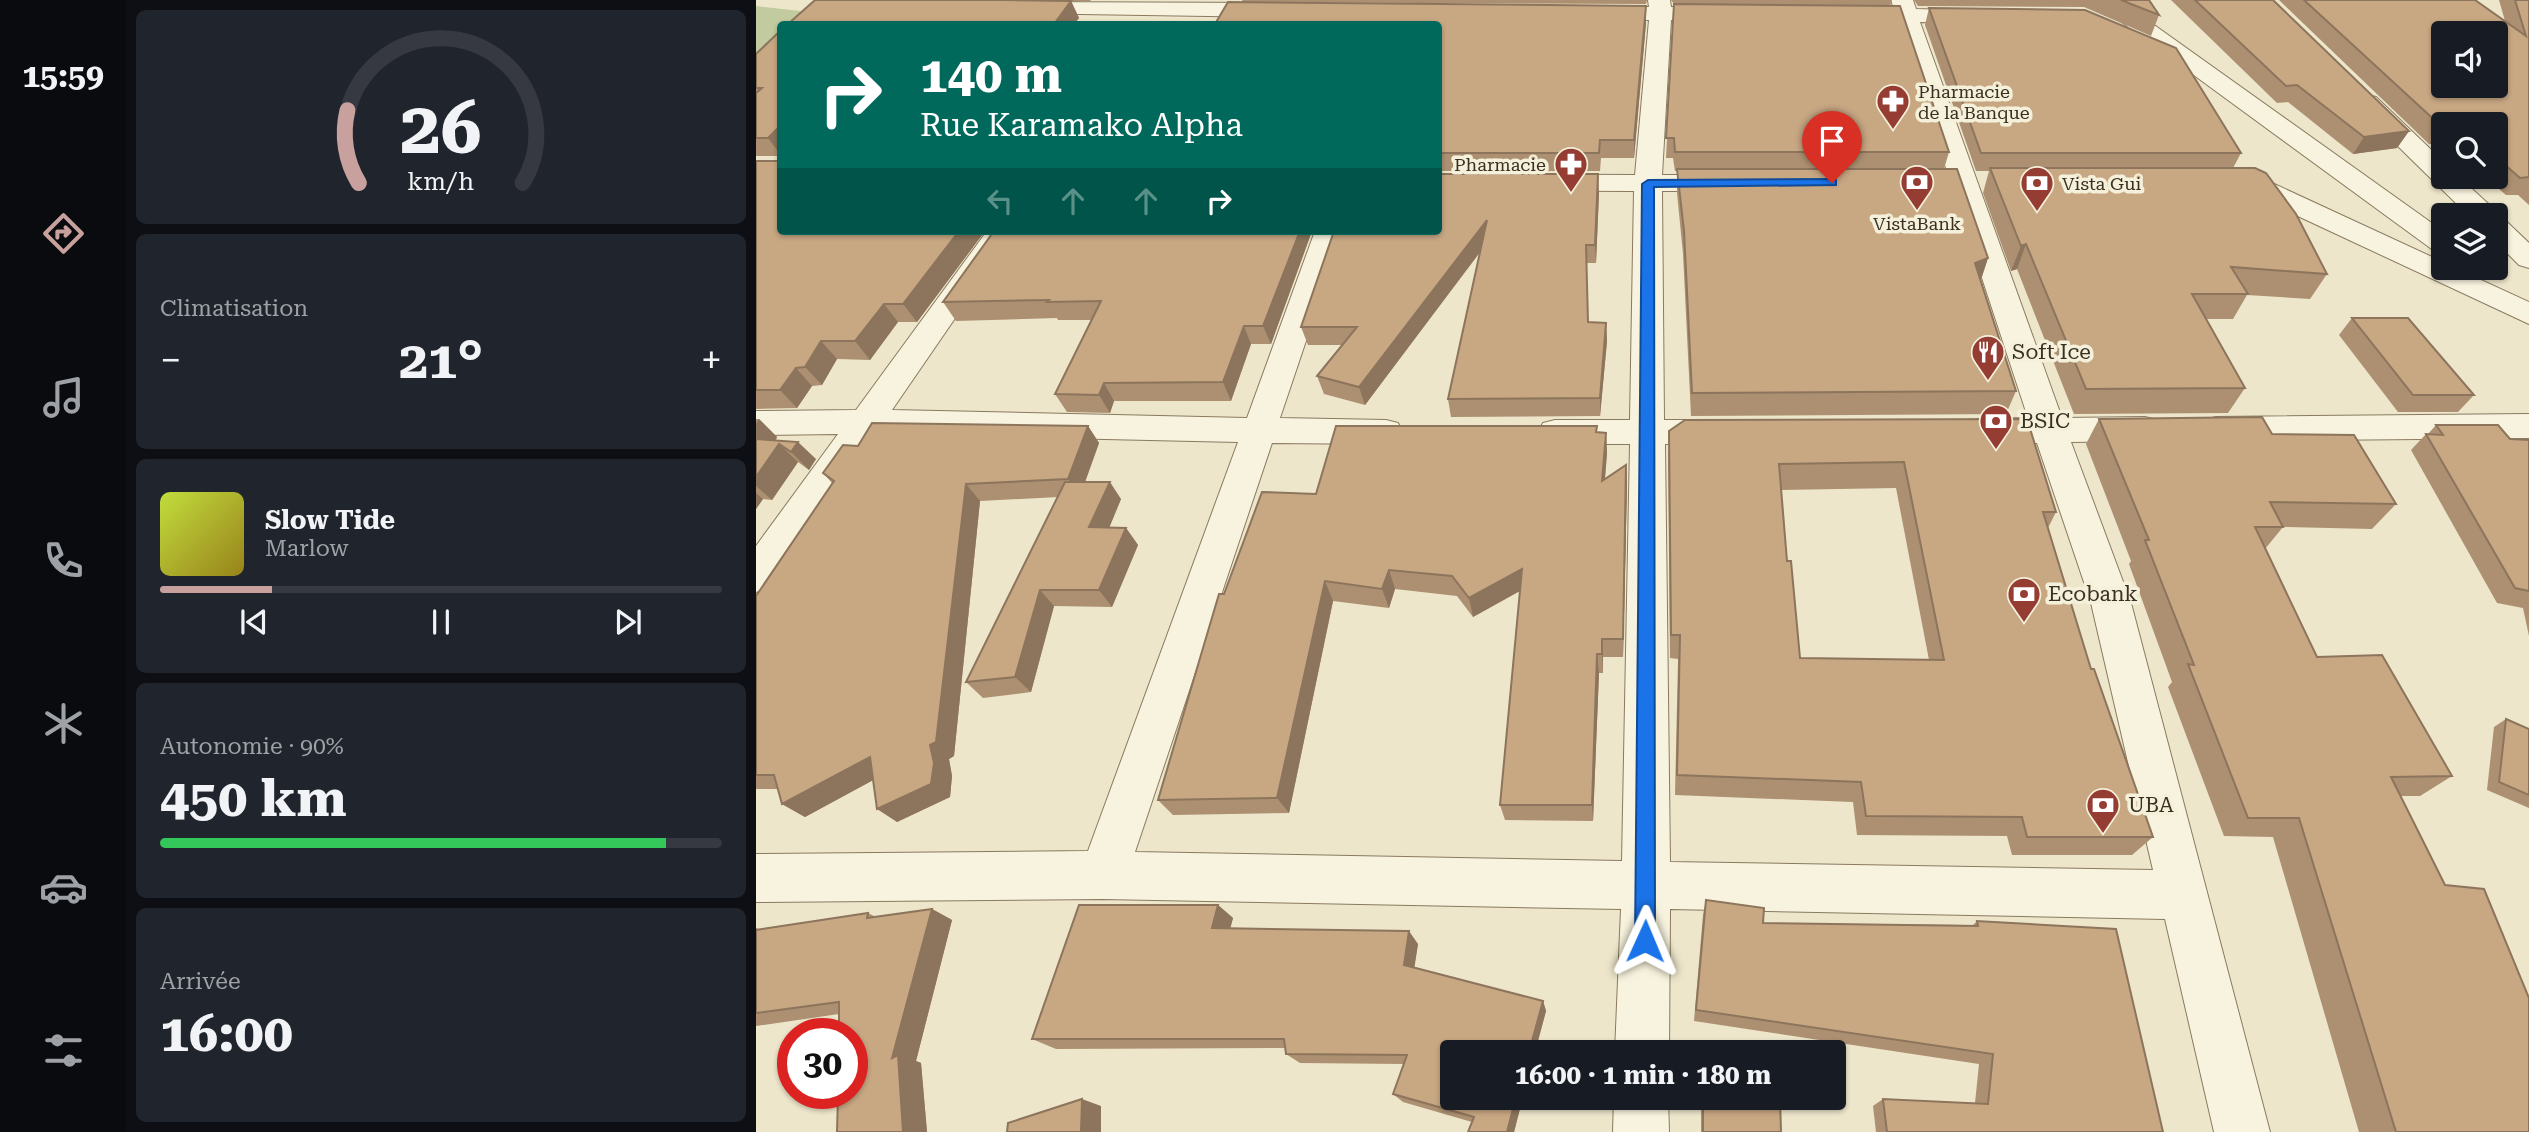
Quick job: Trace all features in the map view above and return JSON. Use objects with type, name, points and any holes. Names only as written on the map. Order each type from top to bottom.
[{"type":"street","points":[[2105,0],[2431,235]]},
{"type":"street","points":[[1567,12],[1660,7],[1743,14]]},
{"type":"street","points":[[1643,1040],[1648,184],[1660,7]]},
{"type":"street","points":[[997,8],[1296,10]]},
{"type":"street","points":[[1826,14],[1905,8],[2003,16]]},
{"type":"street","points":[[1905,8],[2110,603],[2242,1132]]},
{"type":"street","points":[[2109,28],[2199,68]]},
{"type":"street","points":[[2353,88],[2431,163]]},
{"type":"street","points":[[1442,182],[1758,183]]},
{"type":"street","points":[[2206,182],[2247,182],[2529,314]]},
{"type":"street","points":[[2457,189],[2472,203]]},
{"type":"street","points":[[756,576],[998,235]]},
{"type":"street","points":[[1103,875],[1328,235]]},
{"type":"street","points":[[2508,239],[2529,259]]},
{"type":"street","points":[[2493,280],[2529,306]]},
{"type":"street","points":[[756,423],[866,421],[1259,432],[1411,432]]},
{"type":"street","points":[[1941,430],[2529,426]]},
{"type":"street","points":[[1522,432],[1753,431]]},
{"type":"street","points":[[756,878],[1103,875],[2184,895]]},
{"type":"street","points":[[1641,1132],[1642,1110]]},
{"type":"green space","points":[[756,6],[837,15],[828,21],[777,21],[777,57],[756,72]]},
{"type":"building","points":[[815,0],[1071,1],[1056,21],[791,21]]},
{"type":"building","points":[[2121,0],[2149,0],[2159,15]]},
{"type":"building","points":[[2195,0],[2273,0],[2409,131],[2364,137],[2297,85],[2286,86]]},
{"type":"building","points":[[2304,0],[2475,0],[2505,21],[2431,21],[2431,98],[2508,98],[2508,23],[2526,36],[2515,0],[2529,0],[2529,177],[2520,178],[2508,168],[2508,112],[2431,112],[2431,117]]},
{"type":"building","points":[[1228,2],[1646,6],[1634,140],[1600,140],[1599,153],[1442,153],[1442,21],[1217,21]]},
{"type":"building","points":[[1674,4],[1900,6],[1949,152],[1675,152],[1674,138],[1666,138]]},
{"type":"building","points":[[1929,8],[2085,10],[2176,48],[2241,153],[1981,153]]},
{"type":"building","points":[[777,34],[777,129],[768,138],[756,138],[756,93],[762,88],[756,88],[756,54]]},
{"type":"building","points":[[756,161],[777,161],[777,235],[956,235],[903,304],[884,304],[855,341],[821,341],[805,367],[796,368],[780,390],[756,390]]},
{"type":"building","points":[[1990,168],[2255,168],[2266,173],[2296,214],[2327,274],[2231,267],[2248,294],[2192,294],[2245,388],[2086,389],[2026,244],[2021,246]]},
{"type":"building","points":[[1677,169],[1957,169],[1988,258],[1975,263],[2016,391],[1692,393],[1684,231]]},
{"type":"building","points":[[1442,174],[1598,174],[1595,245],[1586,245],[1588,322],[1606,323],[1600,398],[1448,399],[1487,220],[1359,387],[1317,376],[1357,327],[1301,327],[1333,235],[1442,235]]},
{"type":"building","points":[[991,235],[1298,235],[1263,326],[1244,326],[1223,382],[1104,383],[1099,395],[1055,394],[1101,301],[943,302]]},
{"type":"building","points":[[2352,318],[2408,318],[2474,395],[2413,395]]},
{"type":"building","points":[[2262,417],[2272,434],[2354,435],[2396,504],[2270,502],[2283,527],[2255,527],[2317,657],[2382,655],[2452,776],[2391,777],[2445,885],[2484,889],[2529,998],[2529,1132],[2396,1132],[2299,818],[2248,818],[2188,664],[2194,665],[2145,540],[2149,540],[2099,419]]},
{"type":"building","points":[[2027,419],[2056,512],[2043,512],[2091,669],[2094,669],[2153,837],[2027,837],[2022,817],[1866,816],[1861,782],[1677,775],[1680,635],[1671,635],[1669,431],[1685,420]],"holes":[[[1904,462],[1944,660],[1800,658],[1791,561],[1787,561],[1779,464]]]},
{"type":"building","points":[[872,423],[1088,426],[1068,479],[966,484],[936,742],[930,745],[934,763],[931,784],[877,809],[870,757],[782,804],[774,775],[756,775],[756,596],[834,481],[823,473],[843,445],[858,446]]},
{"type":"building","points":[[2436,425],[2498,425],[2510,439],[2529,440],[2529,591],[2515,588],[2426,434],[2443,435]]},
{"type":"building","points":[[1336,426],[1597,426],[1596,432],[1606,433],[1602,481],[1626,465],[1623,639],[1602,639],[1602,654],[1597,654],[1592,805],[1500,805],[1522,569],[1469,598],[1452,576],[1389,570],[1382,589],[1325,581],[1277,798],[1158,800],[1219,594],[1224,594],[1262,492],[1316,494]]},
{"type":"building","points":[[756,439],[798,442],[791,452],[779,444],[756,477]]},
{"type":"building","points":[[1065,482],[1110,482],[1089,527],[1126,528],[1099,590],[1040,590],[1015,677],[966,682]]},
{"type":"building","points":[[2506,719],[2529,729],[2529,795],[2499,782]]},
{"type":"building","points":[[1706,900],[1764,908],[1763,923],[1978,926],[1977,921],[2116,929],[2163,1132],[1887,1132],[1883,1099],[1988,1104],[1993,1054],[1696,1010]]},
{"type":"building","points":[[1079,905],[1218,905],[1212,928],[1409,931],[1404,965],[1543,1001],[1532,1040],[1440,1040],[1440,1107],[1393,1094],[1407,1055],[1286,1054],[1284,1039],[1032,1039]]},
{"type":"building","points":[[932,909],[892,1058],[898,1055],[903,1132],[837,1132],[838,1109],[868,1109],[868,1018],[839,1018],[839,1002],[756,1013],[756,930],[868,913],[867,918]]},
{"type":"building","points":[[1082,1099],[1081,1132],[1007,1132],[1008,1123]]},
{"type":"building","points":[[1449,1110],[1513,1110],[1507,1132],[1468,1132],[1474,1117]]},
{"type":"building","points":[[1703,1110],[1780,1110],[1781,1132],[1703,1132]]},
{"type":"place","name":"Pharmacie de la Banque","points":[[1893,131]]},
{"type":"place","name":"Pharmacie","points":[[1571,194]]},
{"type":"place","name":"VistaBank","points":[[1917,212]]},
{"type":"place","name":"Vista Gui","points":[[2037,213]]},
{"type":"place","name":"Soft Ice","points":[[1988,382]]},
{"type":"place","name":"BSIC","points":[[1996,451]]},
{"type":"place","name":"Ecobank","points":[[2024,624]]},
{"type":"place","name":"UBA","points":[[2103,835]]},
{"type":"route","points":[[1645,941],[1648,184],[1832,183]]}]
